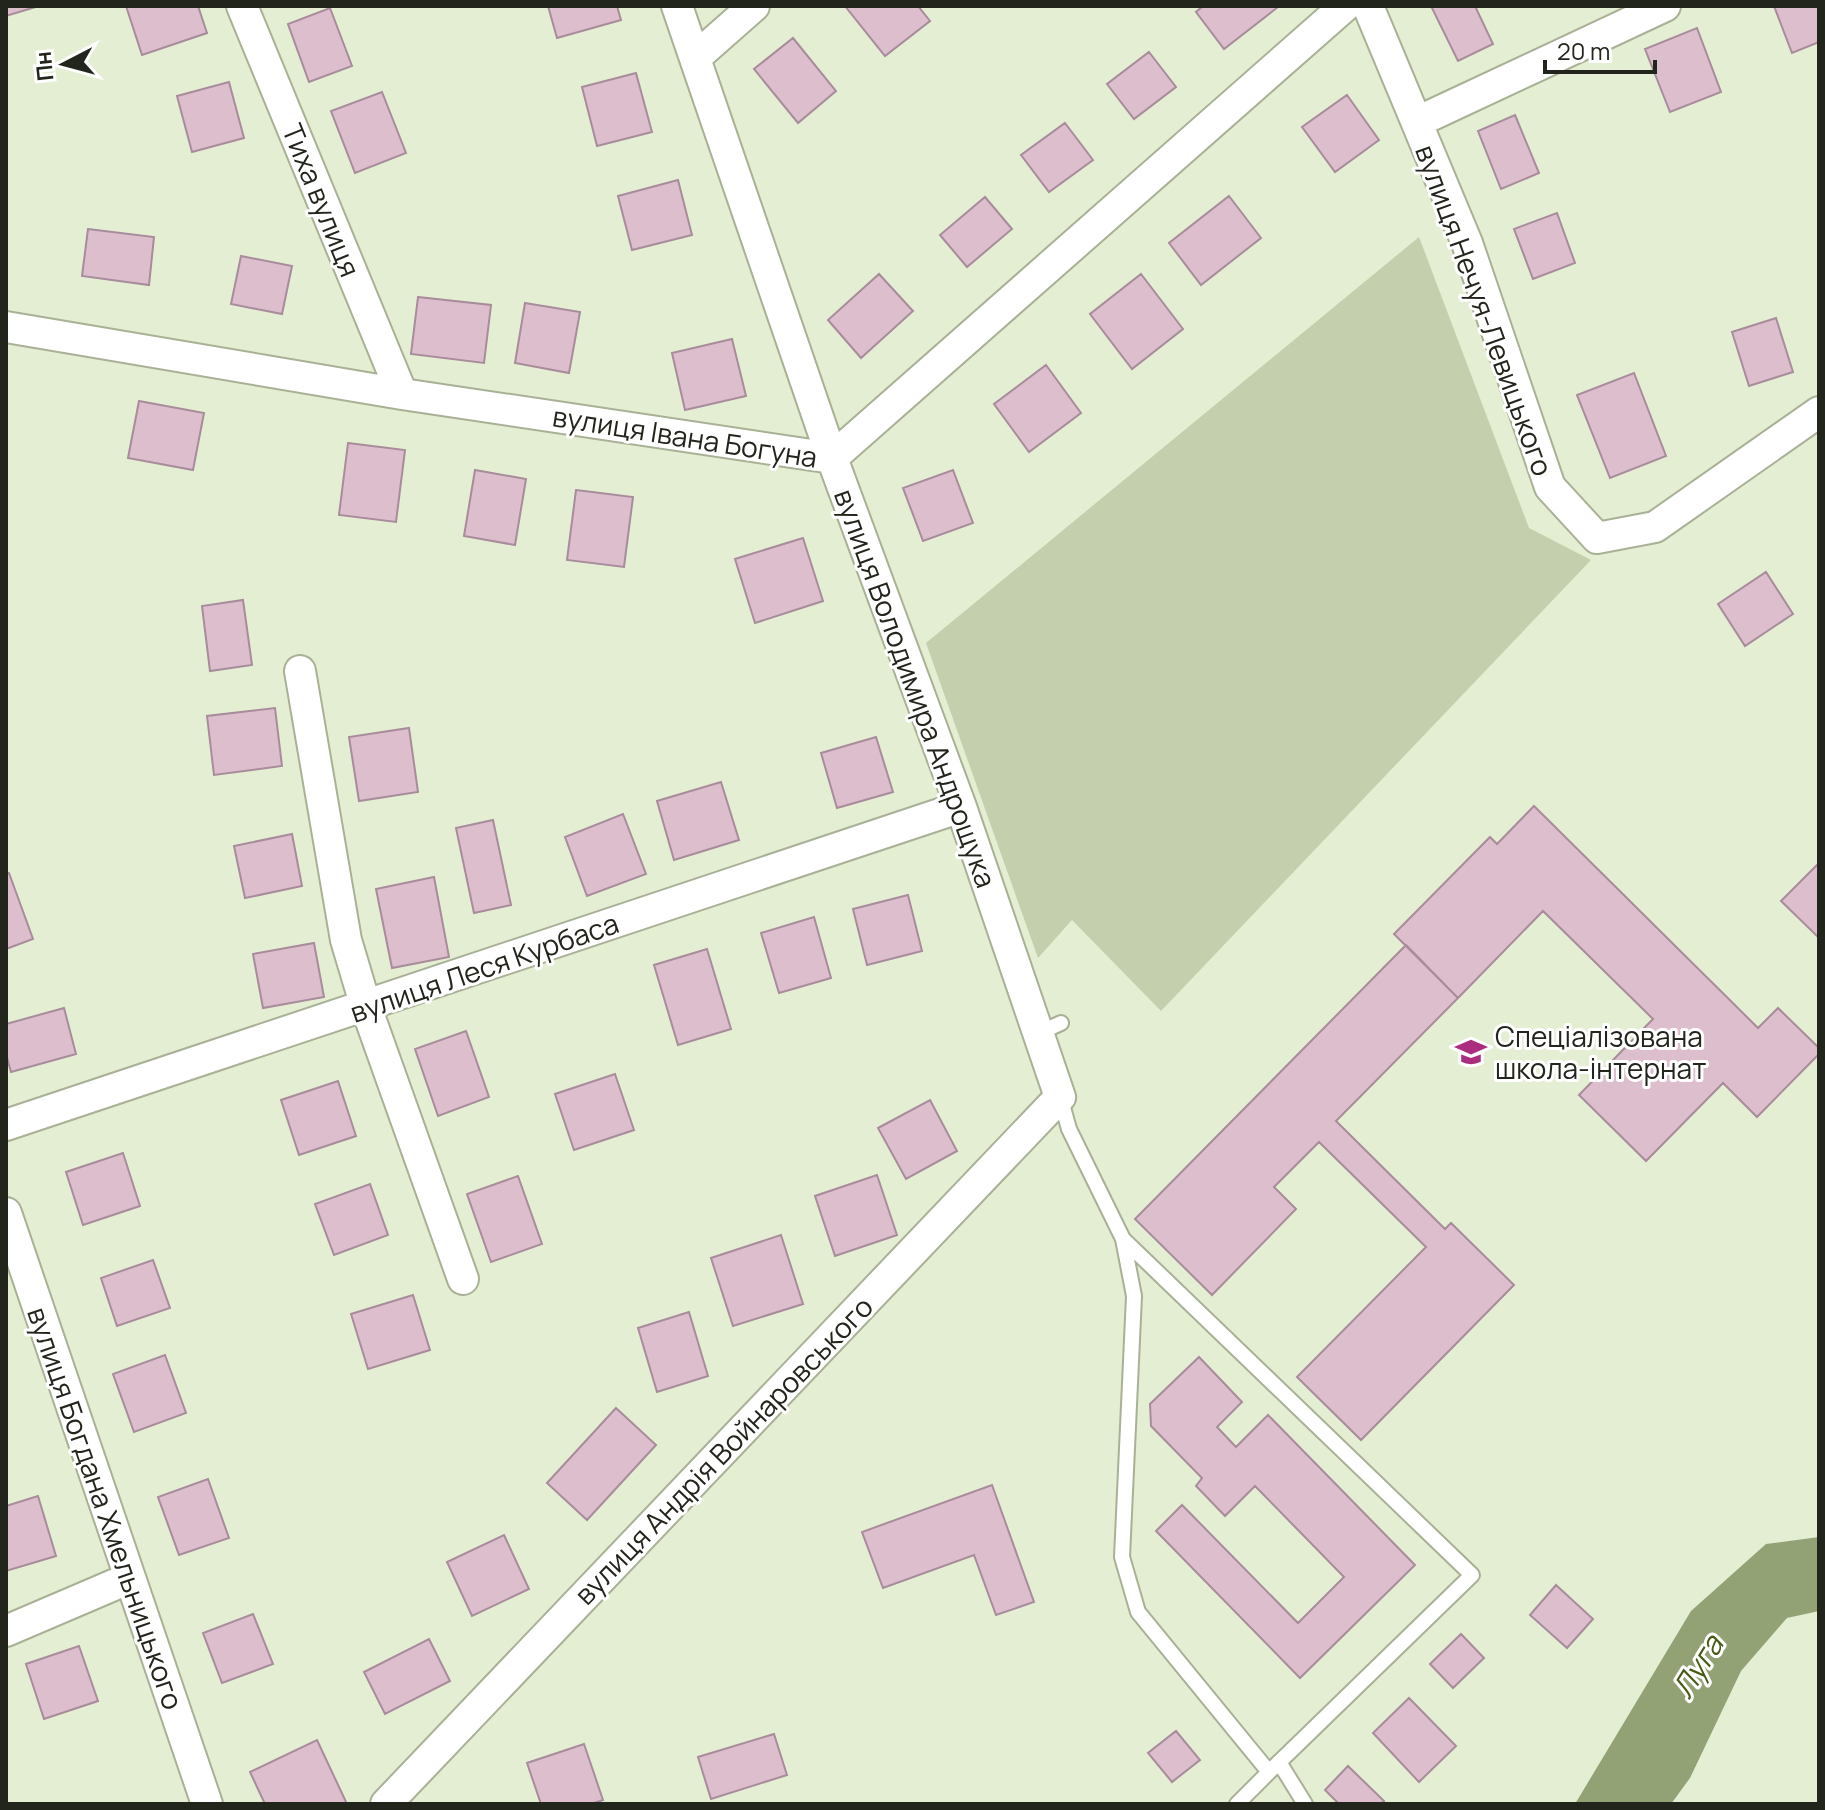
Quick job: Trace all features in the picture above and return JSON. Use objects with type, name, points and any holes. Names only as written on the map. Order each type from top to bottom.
[{"type":"street","name":"Тиха вулиця","points":[[242,6],[402,394]]},
{"type":"street","name":"вулиця Володимира Андрощука","points":[[677,6],[832,458],[961,807],[1050,1028],[1060,1097]]},
{"type":"street","points":[[695,58],[754,6]]},
{"type":"street","name":"вулиця Івана Богуна","points":[[6,327],[402,394],[832,458],[1345,6]]},
{"type":"street","name":"вулиця Нечуя-Левицького","points":[[1368,6],[1467,243],[1550,487],[1597,538],[1655,527],[1819,412]]},
{"type":"street","points":[[1417,122],[1665,6]]},
{"type":"street","points":[[300,671],[346,940],[366,1007],[463,1279]]},
{"type":"street","name":"вулиця Леся Курбаса","points":[[6,1125],[961,807]]},
{"type":"street","name":"вулиця Андрія Войнаровського","points":[[386,1804],[1060,1097]]},
{"type":"street","name":"вулиця Богдана Хмельницького","points":[[6,1213],[207,1804]]},
{"type":"street","points":[[6,1631],[130,1578]]},
{"type":"lane","points":[[1060,1097],[1069,1129],[1123,1239],[1134,1296],[1122,1557],[1138,1612],[1305,1804]]},
{"type":"lane","points":[[1123,1239],[1472,1575],[1237,1804]]},
{"type":"shaded area","points":[[1419,237],[1529,528],[1591,560],[1161,1011],[1072,920],[1038,958],[926,643]]},
{"type":"water","name":"Луга","points":[[1819,1537],[1819,1611],[1787,1618],[1741,1671],[1690,1778],[1671,1804],[1575,1804],[1691,1611],[1766,1544]]},
{"type":"building","points":[[6,6],[39,6],[6,16]]},
{"type":"building","points":[[126,6],[198,6],[207,33],[142,55]]},
{"type":"building","points":[[548,6],[617,6],[621,20],[557,38]]},
{"type":"building","points":[[845,6],[918,6],[930,21],[885,56]]},
{"type":"building","points":[[1203,6],[1278,7],[1224,49],[1196,12]]},
{"type":"building","points":[[1431,6],[1475,6],[1493,44],[1458,61]]},
{"type":"building","points":[[1774,6],[1819,6],[1819,42],[1792,53]]},
{"type":"building","points":[[330,8],[352,66],[309,82],[288,24]]},
{"type":"building","points":[[1697,28],[1721,92],[1670,112],[1645,49]]},
{"type":"building","points":[[793,38],[836,91],[798,123],[754,69]]},
{"type":"building","points":[[1149,52],[1176,87],[1134,119],[1107,84]]},
{"type":"building","points":[[636,73],[652,132],[597,146],[582,87]]},
{"type":"building","points":[[229,82],[244,138],[192,152],[177,96]]},
{"type":"building","points":[[382,92],[406,153],[355,173],[331,111]]},
{"type":"building","points":[[1347,95],[1379,140],[1335,172],[1302,127]]},
{"type":"building","points":[[1515,115],[1539,173],[1501,189],[1478,131]]},
{"type":"building","points":[[1065,123],[1093,160],[1049,192],[1021,155]]},
{"type":"building","points":[[678,180],[692,235],[632,250],[618,196]]},
{"type":"building","points":[[1229,196],[1261,238],[1201,285],[1169,243]]},
{"type":"building","points":[[985,197],[1012,229],[967,267],[940,235]]},
{"type":"building","points":[[1557,213],[1575,263],[1533,279],[1514,229]]},
{"type":"building","points":[[88,229],[154,237],[149,285],[82,276]]},
{"type":"building","points":[[241,256],[292,266],[282,314],[231,304]]},
{"type":"building","points":[[879,274],[913,311],[861,358],[828,320]]},
{"type":"building","points":[[1141,274],[1183,329],[1132,369],[1090,314]]},
{"type":"building","points":[[418,297],[491,305],[484,363],[411,354]]},
{"type":"building","points":[[525,303],[580,312],[569,373],[515,363]]},
{"type":"building","points":[[1776,318],[1793,372],[1749,386],[1732,332]]},
{"type":"building","points":[[732,339],[746,396],[685,410],[672,353]]},
{"type":"building","points":[[1046,365],[1081,413],[1029,452],[994,404]]},
{"type":"building","points":[[1634,373],[1666,456],[1610,478],[1577,395]]},
{"type":"building","points":[[139,401],[204,413],[193,470],[128,458]]},
{"type":"building","points":[[348,443],[405,450],[396,522],[339,515]]},
{"type":"building","points":[[475,470],[526,479],[515,545],[464,536]]},
{"type":"building","points":[[953,470],[973,523],[923,541],[903,488]]},
{"type":"building","points":[[576,490],[633,497],[624,567],[567,560]]},
{"type":"building","points":[[803,538],[823,601],[755,623],[735,559]]},
{"type":"building","points":[[1766,572],[1793,614],[1745,646],[1718,604]]},
{"type":"building","points":[[243,600],[252,665],[210,671],[202,606]]},
{"type":"building","points":[[275,708],[282,766],[214,775],[207,716]]},
{"type":"building","points":[[409,728],[418,792],[359,801],[349,737]]},
{"type":"building","points":[[876,737],[893,792],[837,808],[821,753]]},
{"type":"building","points":[[721,782],[739,840],[674,860],[657,801]]},
{"type":"building","points":[[1534,806],[1758,1028],[1778,1008],[1819,1048],[1819,1054],[1757,1117],[1723,1083],[1646,1161],[1579,1095],[1653,1019],[1543,911],[1458,998],[1394,934],[1490,837],[1497,844]]},
{"type":"building","points":[[623,814],[646,874],[587,896],[565,837]]},
{"type":"building","points":[[493,820],[511,905],[474,913],[456,828]]},
{"type":"building","points":[[292,834],[302,886],[245,898],[234,846]]},
{"type":"building","points":[[1819,863],[1819,938],[1781,901]]},
{"type":"building","points":[[9,873],[33,939],[6,949],[6,874]]},
{"type":"building","points":[[434,877],[449,957],[392,968],[376,889]]},
{"type":"building","points":[[908,895],[922,951],[867,965],[853,909]]},
{"type":"building","points":[[814,917],[831,978],[779,993],[761,933]]},
{"type":"building","points":[[314,943],[324,997],[263,1008],[253,954]]},
{"type":"building","points":[[1406,945],[1458,998],[1336,1121],[1445,1229],[1451,1223],[1514,1285],[1361,1440],[1297,1377],[1426,1247],[1319,1142],[1274,1187],[1296,1209],[1212,1295],[1135,1219]]},
{"type":"building","points":[[707,949],[731,1029],[678,1045],[654,965]]},
{"type":"building","points":[[64,1008],[76,1054],[11,1072],[6,1054],[6,1024]]},
{"type":"building","points":[[466,1031],[489,1097],[438,1116],[415,1049]]},
{"type":"building","points":[[615,1074],[634,1130],[574,1150],[555,1094]]},
{"type":"building","points":[[338,1081],[356,1136],[299,1155],[281,1100]]},
{"type":"building","points":[[930,1100],[957,1151],[906,1179],[878,1128]]},
{"type":"building","points":[[123,1153],[140,1206],[83,1225],[66,1172]]},
{"type":"building","points":[[877,1175],[897,1235],[835,1256],[815,1196]]},
{"type":"building","points":[[518,1176],[542,1244],[491,1262],[467,1194]]},
{"type":"building","points":[[370,1184],[388,1235],[334,1255],[315,1204]]},
{"type":"building","points":[[781,1235],[803,1304],[733,1326],[711,1258]]},
{"type":"building","points":[[153,1260],[170,1308],[117,1326],[101,1278]]},
{"type":"building","points":[[413,1295],[430,1350],[368,1369],[351,1314]]},
{"type":"building","points":[[689,1312],[708,1376],[657,1392],[638,1328]]},
{"type":"building","points":[[165,1355],[186,1413],[134,1432],[113,1374]]},
{"type":"building","points":[[1199,1357],[1242,1402],[1217,1427],[1236,1447],[1268,1415],[1415,1565],[1300,1678],[1156,1531],[1182,1505],[1298,1623],[1344,1577],[1255,1486],[1225,1516],[1196,1486],[1202,1478],[1151,1426],[1150,1404]]},
{"type":"building","points":[[616,1408],[656,1445],[587,1520],[547,1483]]},
{"type":"building","points":[[208,1479],[229,1538],[179,1555],[158,1497]]},
{"type":"building","points":[[992,1485],[1034,1602],[996,1615],[974,1555],[883,1588],[862,1532]]},
{"type":"building","points":[[38,1496],[56,1556],[6,1571],[6,1506]]},
{"type":"building","points":[[504,1535],[529,1589],[472,1616],[447,1562]]},
{"type":"building","points":[[1556,1585],[1593,1619],[1567,1648],[1530,1615]]},
{"type":"building","points":[[253,1614],[273,1664],[222,1683],[203,1633]]},
{"type":"building","points":[[1461,1634],[1484,1658],[1453,1688],[1430,1664]]},
{"type":"building","points":[[429,1639],[450,1681],[385,1714],[364,1672]]},
{"type":"building","points":[[79,1646],[98,1701],[44,1719],[26,1664]]},
{"type":"building","points":[[1409,1698],[1456,1746],[1419,1782],[1373,1733]]},
{"type":"building","points":[[1176,1731],[1200,1760],[1172,1782],[1148,1753]]},
{"type":"building","points":[[774,1734],[787,1775],[711,1799],[698,1757]]},
{"type":"building","points":[[317,1740],[347,1804],[265,1804],[250,1772]]},
{"type":"building","points":[[584,1744],[603,1800],[591,1804],[541,1804],[527,1763]]},
{"type":"building","points":[[1348,1766],[1384,1801],[1381,1804],[1339,1804],[1325,1790]]},
{"type":"place","name":"Спеціалізована школа-інтернат","points":[[1471,1052]]}]
